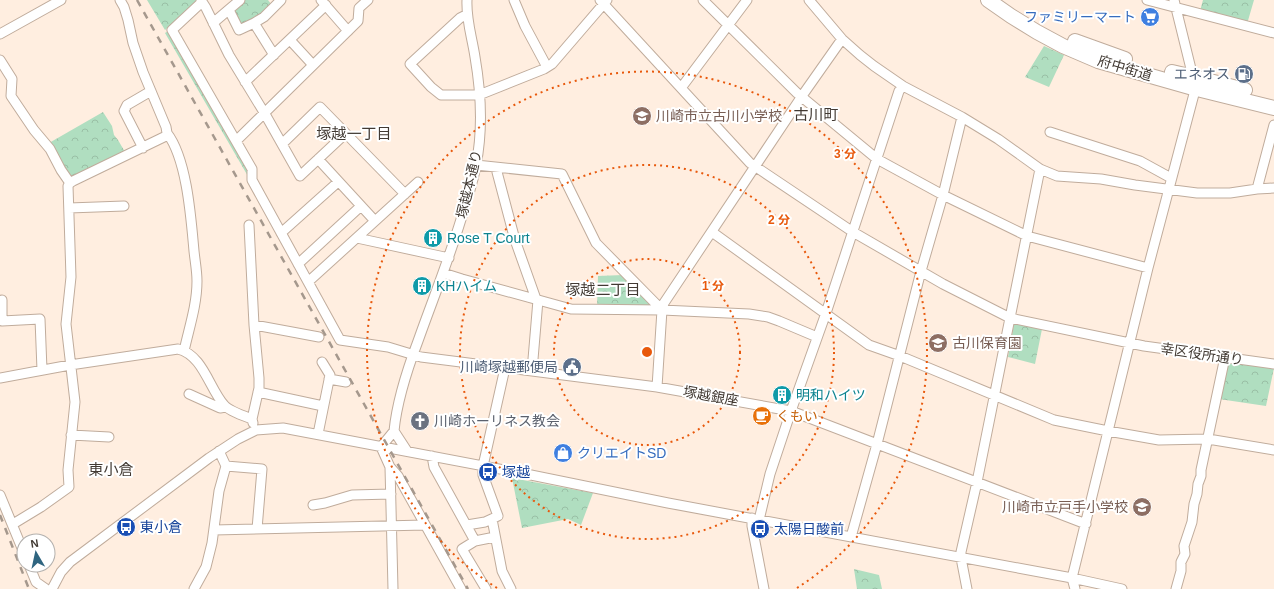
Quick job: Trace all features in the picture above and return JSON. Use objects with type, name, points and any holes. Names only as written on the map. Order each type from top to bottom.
[{"type":"highway","name":"府中街道","points":[[988,0],[1011,16],[1063,46],[1098,61],[1193,82],[1206,80],[1274,98]]},
{"type":"highway","name":"府中街道","points":[[1002,0],[1041,25],[1068,38],[1193,82],[1274,108]]},
{"type":"street","points":[[0,34],[61,0]]},
{"type":"street","points":[[213,23],[240,0]]},
{"type":"street","points":[[236,141],[358,21],[359,8],[368,0]]},
{"type":"street","points":[[514,0],[525,26],[547,67]]},
{"type":"street","points":[[703,0],[802,97],[877,159],[943,195],[1027,236],[1148,268]]},
{"type":"street","points":[[681,88],[747,0]]},
{"type":"street","points":[[808,0],[842,39],[860,55],[903,86],[962,117],[998,139],[1040,169],[1056,176],[1101,179],[1198,193],[1230,193],[1274,188]]},
{"type":"street","points":[[1147,0],[1175,4],[1274,33]]},
{"type":"street","points":[[345,134],[300,176],[229,55],[201,1],[172,30],[252,169],[252,180],[308,282],[418,182]]},
{"type":"street","points":[[229,10],[239,30],[264,17],[277,1]]},
{"type":"street","points":[[465,5],[460,18],[410,64],[431,87],[441,95],[479,95],[547,67],[552,64],[604,1]]},
{"type":"street","name":"幸区役所通り","points":[[604,1],[750,164],[853,232],[921,272],[1010,318],[1129,343],[1274,364]]},
{"type":"street","points":[[245,82],[290,40],[324,3],[348,31]]},
{"type":"street","points":[[122,4],[143,72],[166,127],[167,134],[173,140],[185,177],[197,282],[194,309],[184,351]]},
{"type":"street","points":[[1075,589],[1072,578],[1129,343],[1194,94],[1193,82],[1175,4]]},
{"type":"street","name":"塚越本通り","points":[[394,431],[400,394],[413,354],[449,258],[471,188],[476,165],[481,132],[479,95],[475,55],[465,5]]},
{"type":"street","points":[[254,23],[274,55]]},
{"type":"street","points":[[657,387],[662,310],[664,303],[842,39]]},
{"type":"street","points":[[290,40],[313,65]]},
{"type":"street","points":[[0,61],[12,80],[10,96],[34,130],[50,149],[70,183]]},
{"type":"street","points":[[764,589],[752,526],[826,313],[899,91],[903,86]]},
{"type":"street","points":[[143,148],[124,111],[127,105],[151,92]]},
{"type":"street","points":[[282,144],[320,107],[405,194]]},
{"type":"street","points":[[851,537],[877,444],[921,272],[943,195],[962,117]]},
{"type":"street","points":[[1257,189],[1274,125]]},
{"type":"street","points":[[1050,132],[1140,161],[1171,178]]},
{"type":"street","points":[[13,524],[41,508],[69,487],[68,470],[75,402],[66,324],[71,277],[68,186],[70,183],[143,148],[167,134]]},
{"type":"street","points":[[318,159],[375,221]]},
{"type":"street","points":[[476,165],[562,174],[596,243],[662,310]]},
{"type":"street","points":[[497,168],[514,240],[537,300],[532,371]]},
{"type":"street","points":[[967,589],[961,552],[995,396],[1040,169]]},
{"type":"street","points":[[281,233],[338,182]]},
{"type":"street","points":[[69,208],[124,206]]},
{"type":"street","points":[[298,264],[361,206]]},
{"type":"street","points":[[249,225],[254,325],[259,378],[258,392],[252,419],[256,430]]},
{"type":"street","points":[[712,232],[869,344],[1054,420],[1108,432],[1158,440],[1208,439],[1274,450]]},
{"type":"street","points":[[357,238],[449,258]]},
{"type":"street","points":[[443,273],[571,309],[662,310],[749,314],[768,317],[817,337]]},
{"type":"street","name":"塚越銀座","points":[[308,282],[340,340],[388,347],[421,357],[657,387],[791,411],[1086,524]]},
{"type":"street","points":[[2,300],[2,321],[40,319],[42,370]]},
{"type":"street","points":[[254,325],[320,337]]},
{"type":"street","points":[[0,378],[70,365],[178,349],[196,358],[226,407],[252,419]]},
{"type":"street","points":[[1176,589],[1181,571],[1181,562],[1185,554],[1184,546],[1192,522],[1198,484],[1201,476],[1225,357]]},
{"type":"street","points":[[318,434],[330,375],[322,362]]},
{"type":"street","points":[[467,525],[485,522],[498,516],[483,475],[483,466],[505,368]]},
{"type":"street","points":[[329,379],[346,382]]},
{"type":"street","points":[[258,392],[323,406]]},
{"type":"street","points":[[189,394],[220,408],[226,407]]},
{"type":"street","points":[[52,589],[61,572],[70,562],[219,451],[256,430],[283,428],[755,519],[1072,578],[1122,589]]},
{"type":"street","points":[[381,447],[394,431],[407,451]]},
{"type":"street","points":[[71,435],[109,437]]},
{"type":"street","points":[[381,447],[390,467],[398,476],[461,589]]},
{"type":"street","points":[[194,589],[206,567],[212,543],[219,491],[226,466],[219,451]]},
{"type":"street","points":[[432,456],[434,467],[475,541]]},
{"type":"street","points":[[226,466],[262,469],[257,529]]},
{"type":"street","points":[[390,467],[393,589]]},
{"type":"street","points":[[0,494],[17,533]]},
{"type":"street","points":[[313,505],[352,495],[391,494]]},
{"type":"street","points":[[492,519],[502,571],[511,589]]},
{"type":"street","points":[[214,530],[425,525]]},
{"type":"street","points":[[486,589],[462,548],[475,541],[495,537]]},
{"type":"street","points":[[32,573],[37,586],[46,589]]},
{"type":"green space","points":[[147,0],[196,0],[195,4],[165,30]]},
{"type":"green space","points":[[244,0],[268,0],[271,4],[261,15],[241,25],[233,10]]},
{"type":"green space","points":[[1203,0],[1254,0],[1247,24],[1200,11]]},
{"type":"green space","points":[[168,31],[247,167],[249,178],[165,33]]},
{"type":"green space","points":[[1044,46],[1064,55],[1049,87],[1025,77]]},
{"type":"green space","points":[[103,112],[112,126],[114,135],[125,152],[70,178],[49,143]]},
{"type":"green space","points":[[623,275],[657,308],[597,307],[598,276]]},
{"type":"green space","points":[[1014,324],[1042,329],[1035,364],[1008,357]]},
{"type":"green space","points":[[1227,362],[1274,368],[1266,406],[1219,399]]},
{"type":"green space","points":[[512,478],[593,493],[581,525],[568,519],[522,528]]},
{"type":"green space","points":[[854,569],[879,575],[882,589],[857,589]]},
{"type":"railway","points":[[137,0],[468,589]]},
{"type":"railway","points":[[0,515],[29,589]]},
{"type":"place","name":"ファミリーマート","points":[[1150,17]]},
{"type":"place","name":"エネオス","points":[[1244,74]]},
{"type":"place","name":"川崎市立古川小学校","points":[[642,116]]},
{"type":"place","name":"Rose T Court","points":[[433,238]]},
{"type":"place","name":"KHハイム","points":[[422,286]]},
{"type":"place","name":"古川保育園","points":[[938,343]]},
{"type":"place","name":"川崎塚越郵便局","points":[[572,367]]},
{"type":"place","name":"明和ハイツ","points":[[782,395]]},
{"type":"place","name":"くもい","points":[[762,416]]},
{"type":"place","name":"川崎ホーリネス教会","points":[[420,421]]},
{"type":"place","name":"クリエイトSD","points":[[563,453]]},
{"type":"place","name":"塚越","points":[[488,472]]},
{"type":"place","name":"川崎市立戸手小学校","points":[[1142,507]]},
{"type":"place","name":"東小倉","points":[[126,527]]},
{"type":"place","name":"太陽日酸前","points":[[760,529]]},
{"type":"district","name":"古川町","points":[[816,115]]},
{"type":"district","name":"塚越一丁目","points":[[354,134]]},
{"type":"district","name":"塚越二丁目","points":[[603,290]]},
{"type":"district","name":"東小倉","points":[[111,470]]}]
